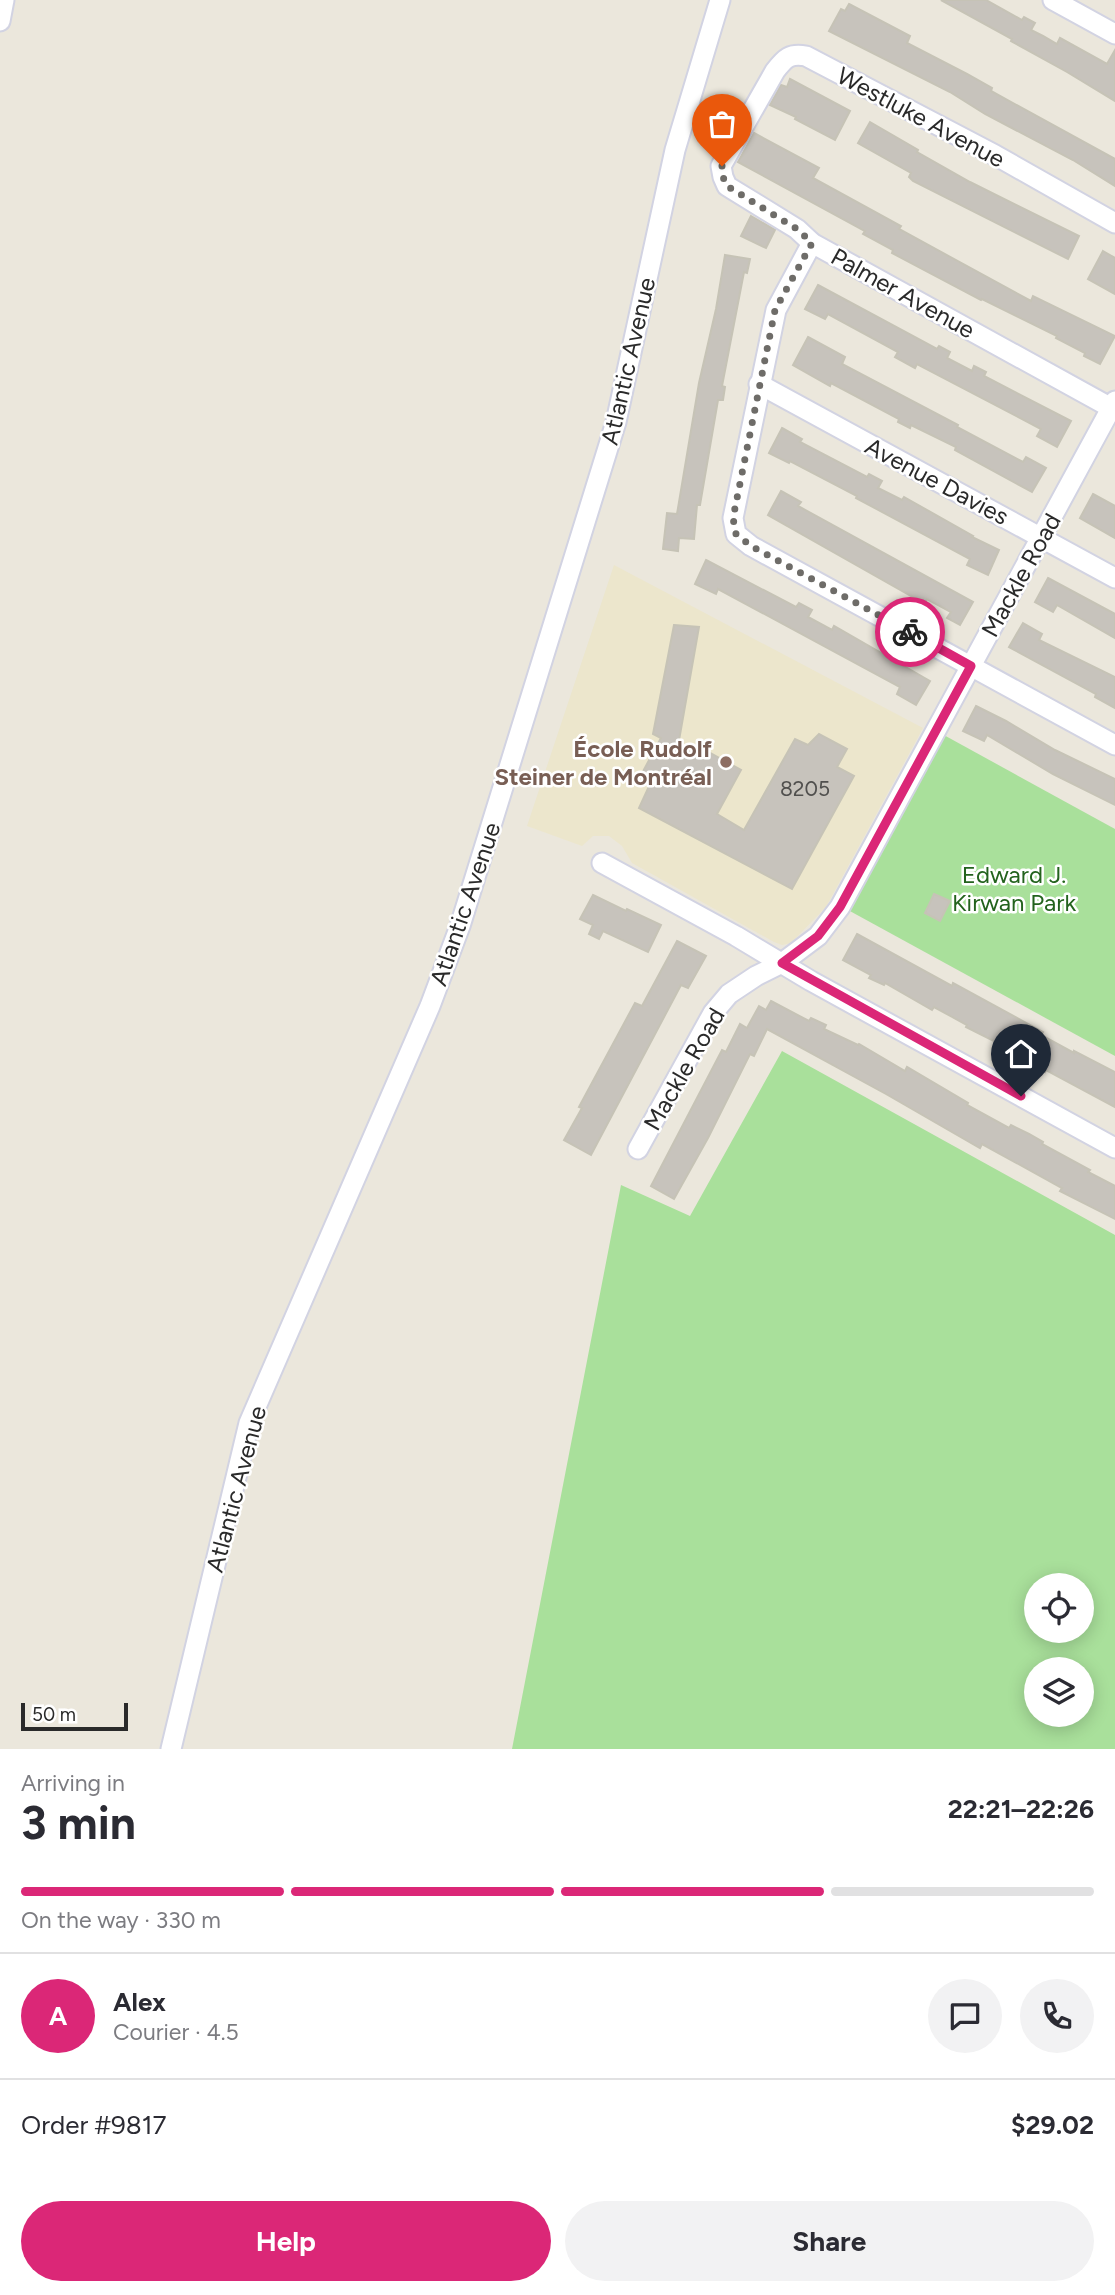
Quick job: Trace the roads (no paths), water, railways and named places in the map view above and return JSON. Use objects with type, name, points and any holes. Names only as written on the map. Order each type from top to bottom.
[{"type":"street","points":[[0,21],[4,0]]},
{"type":"street","name":"Atlantic Avenue","points":[[171,1749],[249,1423],[430,1006],[460,926],[615,422],[676,150],[720,0]]},
{"type":"street","points":[[1053,0],[1115,34]]},
{"type":"street","name":"Westluke Avenue","points":[[749,117],[784,59],[794,54],[806,56],[995,155],[1115,223]]},
{"type":"street","name":"Palmer Avenue","points":[[749,117],[722,166],[727,186],[797,229],[812,243],[1114,406]]},
{"type":"street","points":[[812,243],[775,310],[733,518],[736,534],[751,546],[1115,745]]},
{"type":"street","name":"Avenue Davies","points":[[759,384],[1115,578]]},
{"type":"street","name":"Mackle Road","points":[[638,1149],[713,1013],[729,994],[782,963],[818,936],[840,907],[1114,406]]},
{"type":"street","points":[[602,863],[1115,1148]]},
{"type":"place","name":"École Rudolf Steiner de Montréal","points":[[726,762]]},
{"type":"park label","name":"Edward J. Kirwan Park","points":[[1014,888]]}]
